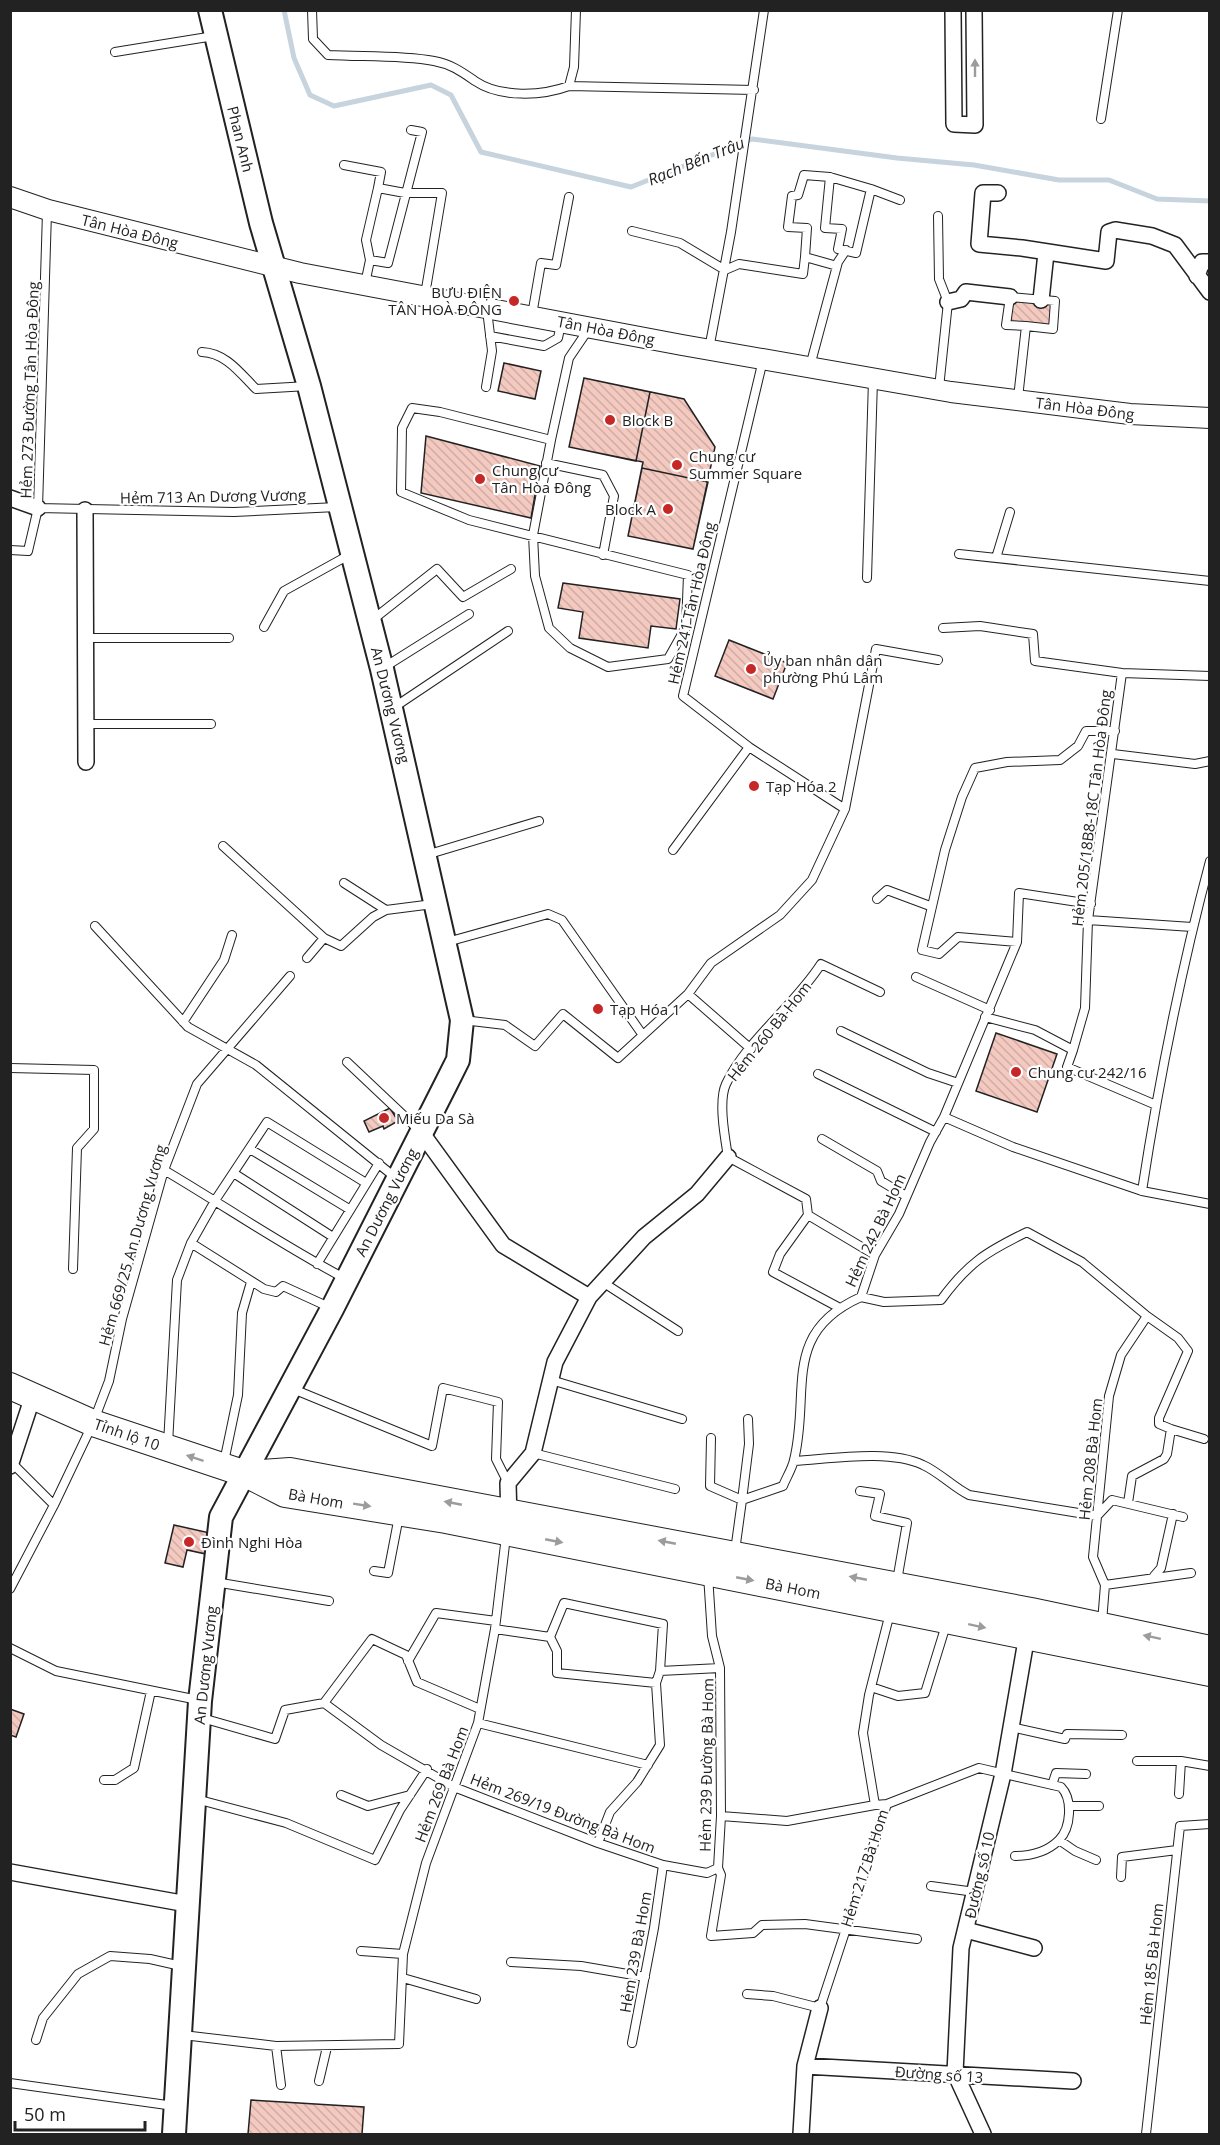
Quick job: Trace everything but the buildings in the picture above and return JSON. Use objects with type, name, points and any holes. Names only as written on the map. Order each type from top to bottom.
[{"type":"main road","name":"Phan Anh","points":[[210,10],[261,223],[275,267]]},
{"type":"main road","name":"An Dương Vương","points":[[174,2134],[200,1709],[221,1517],[235,1470],[291,1388],[458,1060],[462,1020],[392,709],[341,506],[275,267]]},
{"type":"main road","name":"Tỉnh lộ 10","points":[[22,1391],[93,1423],[235,1470]]},
{"type":"main road","name":"Bà Hom","points":[[235,1470],[285,1494],[734,1555],[893,1597],[947,1620],[1209,1673]]},
{"type":"main road","name":"Bà Hom","points":[[235,1470],[290,1471],[707,1571],[893,1597],[1031,1611],[1209,1649]]},
{"type":"street","points":[[954,10],[954,124],[975,125],[975,10]]},
{"type":"street","points":[[998,193],[983,193],[979,244],[1106,261],[1109,232],[1115,230],[1152,236],[1175,245],[1209,292]]},
{"type":"street","name":"Tân Hòa Đông","points":[[10,197],[48,210],[275,267],[709,350],[938,390],[1130,414],[1209,418]]},
{"type":"street","points":[[1041,300],[1047,253]]},
{"type":"street","points":[[1197,276],[1202,262],[1209,262]]},
{"type":"street","points":[[948,302],[961,299],[966,292],[1010,297]]},
{"type":"street","points":[[10,498],[38,508]]},
{"type":"street","points":[[85,510],[86,762]]},
{"type":"street","points":[[421,1132],[503,1245],[589,1297]]},
{"type":"street","points":[[508,1523],[507,1483],[533,1453],[555,1362],[589,1297],[644,1237],[697,1194],[728,1157]]},
{"type":"street","points":[[11,1465],[22,1391]]},
{"type":"street","name":"Đường số 10","points":[[983,2134],[955,2073],[961,1948],[1003,1774],[1031,1611]]},
{"type":"street","points":[[10,1872],[187,1904]]},
{"type":"street","points":[[966,1930],[1034,1948]]},
{"type":"street","name":"Hẻm 217 Bà Hom","points":[[801,2134],[805,2066],[820,2008]]},
{"type":"street","name":"Đường số 13","points":[[805,2066],[1073,2081]]},
{"type":"lane","points":[[312,10],[314,39],[328,55],[434,61],[461,70],[476,82],[497,92],[555,92],[569,86],[754,90]]},
{"type":"lane","points":[[569,86],[574,67],[576,10]]},
{"type":"lane","points":[[709,350],[726,266],[754,90],[764,10]]},
{"type":"lane","points":[[1101,119],[1118,10]]},
{"type":"lane","points":[[116,52],[216,36]]},
{"type":"lane","points":[[370,260],[388,263],[422,132],[411,130]]},
{"type":"lane","points":[[344,165],[381,172],[366,240],[370,260],[365,285]]},
{"type":"lane","points":[[633,231],[680,243],[726,266],[739,264],[803,274],[807,228],[788,227],[792,196],[798,195],[804,175],[830,177],[900,200]]},
{"type":"lane","points":[[830,177],[825,228],[842,230],[838,249],[856,253],[871,189]]},
{"type":"lane","points":[[378,188],[405,193],[442,193],[424,296]]},
{"type":"lane","points":[[532,317],[541,263],[556,265],[569,197]]},
{"type":"lane","name":"Hẻm 273 Đường Tân Hòa Đông","points":[[10,550],[28,551],[38,508],[48,210]]},
{"type":"lane","points":[[938,216],[939,279],[948,302],[938,390]]},
{"type":"lane","points":[[810,367],[837,266],[846,250]]},
{"type":"lane","points":[[805,257],[837,266]]},
{"type":"lane","points":[[1010,297],[1041,300],[1055,301],[1053,329],[1006,325],[1010,297]]},
{"type":"lane","points":[[486,387],[492,351],[487,308]]},
{"type":"lane","points":[[490,336],[544,346],[558,338],[561,322]]},
{"type":"lane","points":[[1018,400],[1026,326]]},
{"type":"lane","points":[[551,440],[440,411],[412,408],[402,428],[401,492],[469,520],[533,535],[603,555],[688,575],[686,627],[668,659],[608,668],[570,648],[549,628],[535,576],[533,535],[569,358],[590,327]]},
{"type":"lane","points":[[202,352],[214,353],[226,359],[256,389],[309,386]]},
{"type":"lane","name":"Hẻm 241 Tân Hòa Đông","points":[[763,359],[683,696],[749,747],[845,809]]},
{"type":"lane","points":[[867,578],[873,378]]},
{"type":"lane","points":[[546,463],[603,475],[614,496],[603,555]]},
{"type":"lane","name":"Hẻm 713 An Dương Vương","points":[[38,508],[234,512],[341,506]]},
{"type":"lane","points":[[996,558],[1010,512]]},
{"type":"lane","points":[[264,627],[284,591],[314,572],[353,553]]},
{"type":"lane","points":[[959,554],[1209,581]]},
{"type":"lane","points":[[370,622],[437,568],[463,597],[511,569]]},
{"type":"lane","points":[[382,669],[469,614]]},
{"type":"lane","points":[[943,628],[980,626],[1032,634],[1035,661],[1122,673],[1209,676]]},
{"type":"lane","points":[[392,709],[508,631]]},
{"type":"lane","points":[[86,638],[229,638]]},
{"type":"lane","points":[[462,1020],[505,1025],[535,1046],[563,1014],[618,1059],[642,1034],[688,994],[711,963],[780,915],[812,880],[845,809],[876,649],[938,660]]},
{"type":"lane","name":"Hẻm 205/18B8-18C Tân Hòa Đông","points":[[1073,1050],[1085,1008],[1088,920],[1113,754],[1122,673]]},
{"type":"lane","points":[[86,724],[211,724]]},
{"type":"lane","points":[[1017,942],[958,937],[939,954],[922,950],[930,906],[962,797],[975,768],[1007,762],[1060,760],[1078,746],[1086,731],[1115,731]]},
{"type":"lane","points":[[673,850],[749,747]]},
{"type":"lane","points":[[1113,754],[1195,764],[1209,762]]},
{"type":"lane","points":[[426,855],[539,821]]},
{"type":"lane","points":[[223,846],[324,938],[341,946],[373,916],[386,910],[435,903]]},
{"type":"lane","points":[[1142,1191],[1156,1105],[1192,927],[1209,861]]},
{"type":"lane","points":[[344,883],[386,910]]},
{"type":"lane","points":[[877,899],[887,890],[930,906]]},
{"type":"lane","name":"Hẻm 242 Bà Hom","points":[[742,1500],[783,1486],[794,1461],[805,1354],[819,1325],[838,1307],[861,1297],[875,1255],[944,1117],[1017,942],[1019,893],[1091,904]]},
{"type":"lane","points":[[445,942],[548,914],[562,920],[642,1034]]},
{"type":"lane","points":[[1088,920],[1192,927]]},
{"type":"lane","points":[[95,926],[183,1022],[227,1051],[256,1065],[398,1179]]},
{"type":"lane","points":[[183,1022],[224,960],[232,935]]},
{"type":"lane","points":[[307,958],[324,938]]},
{"type":"lane","name":"Hẻm 260 Bà Hom","points":[[728,1157],[723,1123],[726,1085],[751,1049],[809,982],[821,964],[880,992]]},
{"type":"lane","name":"Hẻm 669/25 An Dương Vương","points":[[10,1589],[54,1505],[110,1381],[122,1319],[164,1170],[197,1084],[290,976]]},
{"type":"lane","points":[[916,977],[988,1013],[1035,1030],[1073,1050],[1067,1066],[1156,1105]]},
{"type":"lane","points":[[688,994],[751,1049]]},
{"type":"lane","points":[[841,1031],[928,1073],[958,1083]]},
{"type":"lane","points":[[346,1062],[421,1132]]},
{"type":"lane","points":[[10,1068],[94,1070],[94,1129],[77,1148],[73,1269]]},
{"type":"lane","points":[[818,1074],[936,1132]]},
{"type":"lane","points":[[944,1117],[1013,1147],[1142,1191],[1209,1204]]},
{"type":"lane","points":[[168,1449],[177,1280],[191,1243],[216,1199],[235,1174],[267,1122],[366,1183]]},
{"type":"lane","points":[[822,1139],[877,1171],[881,1181],[906,1196]]},
{"type":"lane","points":[[250,1149],[349,1209]]},
{"type":"lane","points":[[728,1157],[806,1199],[808,1215],[780,1254],[773,1272],[838,1307]]},
{"type":"lane","points":[[317,1264],[379,1163]]},
{"type":"lane","points":[[164,1170],[216,1199],[317,1264],[346,1279]]},
{"type":"lane","points":[[235,1174],[333,1236]]},
{"type":"lane","points":[[808,1215],[875,1255]]},
{"type":"lane","points":[[861,1297],[884,1302],[941,1300],[960,1274],[987,1252],[1026,1233],[1082,1262],[1147,1316],[1178,1338],[1188,1351],[1159,1418],[1159,1424],[1204,1439]]},
{"type":"lane","points":[[191,1243],[251,1282],[276,1292],[283,1286],[332,1309]]},
{"type":"lane","points":[[235,1470],[242,1313],[251,1282]]},
{"type":"lane","points":[[604,1283],[678,1331]]},
{"type":"lane","name":"Hẻm 208 Bà Hom","points":[[1102,1626],[1105,1585],[1093,1557],[1109,1395],[1121,1355],[1147,1316]]},
{"type":"lane","points":[[551,1380],[682,1419]]},
{"type":"lane","points":[[291,1388],[432,1446],[443,1388],[498,1402],[496,1459],[507,1483]]},
{"type":"lane","points":[[734,1555],[749,1444],[748,1419]]},
{"type":"lane","points":[[1128,1503],[1132,1476],[1164,1459],[1172,1429]]},
{"type":"lane","points":[[711,1438],[710,1486],[742,1500]]},
{"type":"lane","points":[[533,1453],[675,1489]]},
{"type":"lane","points":[[794,1461],[877,1456],[923,1465],[951,1486],[969,1495],[1097,1516],[1112,1500],[1183,1517]]},
{"type":"lane","points":[[11,1465],[54,1505]]},
{"type":"lane","name":"Hẻm 217 Bà Hom","points":[[820,2008],[887,1804],[875,1805],[863,1733],[907,1523],[875,1516],[880,1494],[860,1491]]},
{"type":"lane","points":[[374,1571],[388,1573],[400,1511]]},
{"type":"lane","points":[[1154,1576],[1161,1568],[1173,1514]]},
{"type":"lane","name":"Hẻm 269 Bà Hom","points":[[327,2047],[399,2044],[403,1954],[426,1863],[478,1723],[496,1625],[508,1523]]},
{"type":"lane","name":"Hẻm 239 Đường Bà Hom","points":[[663,1865],[707,1873],[717,1868],[721,1816],[720,1668],[712,1636],[707,1571]]},
{"type":"lane","points":[[1105,1585],[1154,1576],[1191,1573]]},
{"type":"lane","points":[[214,1581],[329,1601]]},
{"type":"lane","points":[[598,1843],[610,1812],[637,1782],[660,1745],[656,1683],[660,1671],[663,1624],[564,1603],[550,1637],[557,1651],[557,1673],[656,1683]]},
{"type":"lane","points":[[408,1661],[436,1613],[550,1637]]},
{"type":"lane","points":[[871,1687],[898,1696],[925,1693],[947,1620]]},
{"type":"lane","points":[[10,1648],[56,1671],[151,1691],[275,1739],[285,1710],[324,1702],[372,1639],[406,1655],[417,1682],[480,1709]]},
{"type":"lane","points":[[660,1671],[720,1668]]},
{"type":"lane","points":[[104,1780],[115,1780],[134,1768],[151,1691]]},
{"type":"lane","name":"Hẻm 269/19 Đường Bà Hom","points":[[324,1702],[381,1745],[454,1786],[598,1843],[663,1865]]},
{"type":"lane","points":[[478,1723],[648,1766]]},
{"type":"lane","points":[[1011,1727],[1065,1739],[1067,1734],[1122,1735]]},
{"type":"lane","points":[[1137,1761],[1181,1761],[1209,1766]]},
{"type":"lane","points":[[1179,1794],[1181,1761]]},
{"type":"lane","points":[[887,1804],[979,1768],[1052,1785],[1066,1793],[1070,1806],[1064,1832],[1059,1840],[1030,1856],[1015,1856]]},
{"type":"lane","points":[[195,1799],[286,1823],[375,1860],[410,1795],[427,1770]]},
{"type":"lane","points":[[1052,1785],[1056,1773],[1086,1774]]},
{"type":"lane","points":[[341,1795],[368,1806],[410,1795]]},
{"type":"lane","points":[[721,1816],[787,1821],[875,1805]]},
{"type":"lane","points":[[1070,1806],[1099,1806]]},
{"type":"lane","name":"Hẻm 185 Bà Hom","points":[[1146,2134],[1180,1826],[1209,1824]]},
{"type":"lane","points":[[1059,1840],[1075,1851],[1096,1860]]},
{"type":"lane","points":[[1121,1876],[1122,1857],[1178,1850]]},
{"type":"lane","name":"Hẻm 239 Bà Hom","points":[[632,2043],[663,1865]]},
{"type":"lane","points":[[717,1868],[721,1875],[711,1936],[753,1933],[762,1925],[805,1924],[917,1939]]},
{"type":"lane","points":[[931,1886],[975,1892]]},
{"type":"lane","points":[[361,1951],[403,1954]]},
{"type":"lane","points":[[36,2040],[43,2018],[78,1974],[110,1956],[150,1959],[183,1967]]},
{"type":"lane","points":[[511,1962],[580,1966],[645,1977]]},
{"type":"lane","points":[[403,1978],[476,1999]]},
{"type":"lane","points":[[747,1994],[773,1996],[820,2008]]},
{"type":"lane","points":[[179,2035],[276,2046],[327,2047],[320,2081]]},
{"type":"lane","points":[[276,2046],[281,2085]]},
{"type":"lane","points":[[10,2083],[176,2106]]},
{"type":"waterway","name":"Rạch Bến Trâu","points":[[284,10],[294,58],[310,95],[334,106],[431,85],[451,95],[481,152],[631,187],[752,139],[897,158],[974,165],[1059,180],[1109,180],[1157,199],[1210,201]]},
{"type":"place","name":"BƯU ĐIỆN TÂN HOÀ ĐÔNG","points":[[514,301]]},
{"type":"place","name":"Block B","points":[[610,420]]},
{"type":"place","name":"Chung cư Summer Square","points":[[677,465]]},
{"type":"place","name":"Chung cư Tân Hòa Đông","points":[[480,479]]},
{"type":"place","name":"Block A","points":[[668,509]]},
{"type":"place","name":"Ủy ban nhân dân phường Phú Lâm","points":[[751,669]]},
{"type":"place","name":"Tạp Hóa 2","points":[[754,786]]},
{"type":"place","name":"Tạp Hóa 1","points":[[598,1009]]},
{"type":"place","name":"Chung cư 242/16","points":[[1016,1072]]},
{"type":"place","name":"Miếu Da Sà","points":[[384,1118]]},
{"type":"place","name":"Đình Nghi Hòa","points":[[189,1542]]}]
